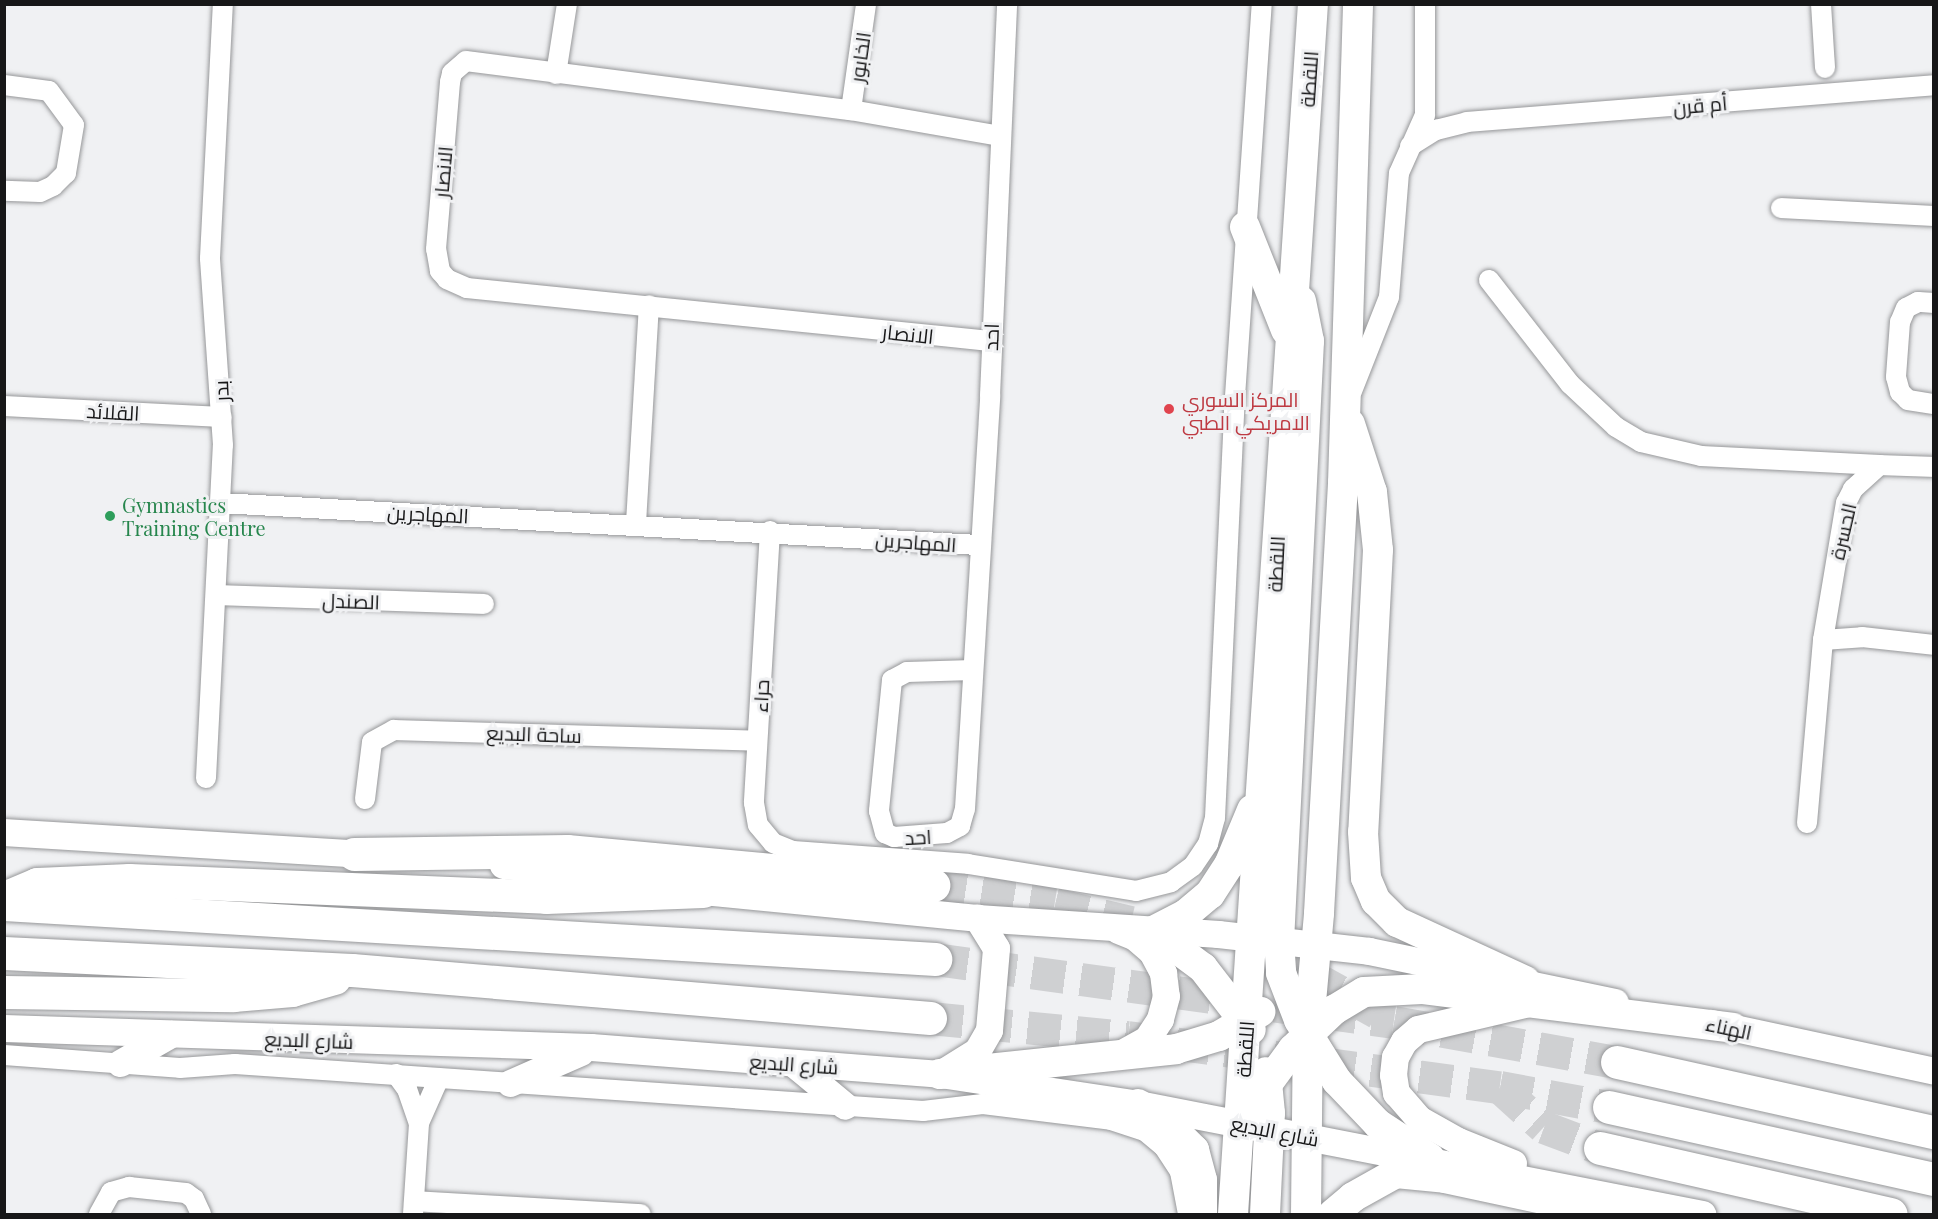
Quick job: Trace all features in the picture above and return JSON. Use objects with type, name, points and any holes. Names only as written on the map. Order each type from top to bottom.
[{"type":"highway","points":[[354,854],[567,851],[933,885]]},
{"type":"highway","points":[[4,898],[37,884],[129,880],[546,897],[703,891]]},
{"type":"highway","points":[[4,904],[935,959]]},
{"type":"highway","points":[[4,953],[352,970],[930,1018]]},
{"type":"highway","points":[[4,992],[262,993],[321,984],[352,970]]},
{"type":"highway","points":[[1617,1062],[1934,1132]]},
{"type":"highway","points":[[1610,1107],[1934,1179]]},
{"type":"highway","points":[[1600,1148],[1891,1215]]},
{"type":"main road","name":"اللقطة","points":[[1233,1215],[1247,1022],[1265,940],[1262,785],[1288,337],[1313,4]]},
{"type":"main road","points":[[1306,1215],[1308,1035],[1316,945],[1343,495],[1344,411],[1357,130],[1358,4]]},
{"type":"main road","points":[[1245,227],[1288,337]]},
{"type":"main road","points":[[1294,267],[1309,341],[1265,940],[1285,990],[1308,1035],[1355,1102],[1403,1143],[1430,1158]]},
{"type":"main road","points":[[1344,411],[1372,492],[1378,550],[1363,832],[1366,878],[1376,901],[1397,922],[1526,993]]},
{"type":"main road","points":[[1153,931],[1186,914],[1210,894],[1229,865],[1262,785]]},
{"type":"main road","points":[[4,832],[557,869],[703,891],[977,918],[1113,927],[1369,951],[1526,993],[1733,1029]]},
{"type":"main road","points":[[940,1074],[976,1051],[989,1030],[997,955],[993,941],[977,918]]},
{"type":"main road","points":[[1106,1058],[1128,1052],[1147,1039],[1160,1019],[1166,996],[1162,973],[1152,952],[1135,937],[1113,927]]},
{"type":"main road","points":[[1153,931],[1200,965],[1247,1022],[1268,1080],[1270,1130],[1265,1215]]},
{"type":"main road","points":[[940,1074],[1176,1049],[1247,1022],[1285,990],[1316,945]]},
{"type":"main road","points":[[1239,1124],[1268,1080],[1308,1035],[1341,1004],[1364,992],[1422,989],[1526,993]]},
{"type":"main road","points":[[1526,993],[1418,1029],[1404,1041],[1395,1057],[1393,1075],[1396,1093],[1419,1119],[1458,1141],[1575,1187],[1702,1215]]},
{"type":"main road","name":"شارع البديع","points":[[4,1028],[591,1047],[940,1074],[1138,1104],[1575,1187]]},
{"type":"main road","name":"الهناء","points":[[1733,1029],[1934,1071]]},
{"type":"main road","points":[[120,1063],[171,1034]]},
{"type":"main road","points":[[510,1083],[591,1047]]},
{"type":"main road","points":[[793,1063],[845,1106]]},
{"type":"main road","points":[[1138,1104],[1173,1129],[1194,1150],[1202,1180],[1202,1215]]},
{"type":"main road","points":[[1333,1215],[1368,1186],[1396,1173],[1445,1178],[1613,1215]]},
{"type":"street","name":"بدر","points":[[206,778],[218,595],[222,417],[210,258],[223,4]]},
{"type":"street","points":[[556,74],[567,4]]},
{"type":"street","name":"الخابور","points":[[851,110],[866,4]]},
{"type":"street","name":"احد","points":[[973,670],[907,672],[892,680],[879,811],[885,833],[894,837],[925,837],[947,833],[960,826],[965,809],[973,670],[1007,4]]},
{"type":"street","points":[[1245,227],[1262,4]]},
{"type":"street","points":[[1344,411],[1389,297],[1399,173],[1410,146],[1422,126],[1425,90],[1425,4]]},
{"type":"street","points":[[1821,4],[1825,68]]},
{"type":"street","name":"الانصار","points":[[990,341],[467,288],[447,279],[440,271],[436,249],[452,73],[466,62],[475,60],[556,74],[851,110],[1000,136]]},
{"type":"street","points":[[4,85],[49,91],[74,125],[66,172],[53,186],[40,192],[4,191]]},
{"type":"street","name":"أم قرن","points":[[1410,146],[1436,130],[1467,122],[1934,85]]},
{"type":"street","name":"أم قرن","points":[[1425,90],[1437,109],[1467,122]]},
{"type":"street","points":[[1781,208],[1934,216]]},
{"type":"street","name":"حراء","points":[[770,531],[754,802],[764,835],[783,849],[968,864],[1136,891],[1160,887],[1187,871],[1208,844],[1215,818],[1245,227]]},
{"type":"street","points":[[1490,280],[1570,384],[1616,427],[1641,442],[1701,456],[1934,467]]},
{"type":"street","points":[[1934,303],[1918,302],[1906,308],[1900,322],[1896,377],[1900,392],[1908,400],[1934,404]]},
{"type":"street","points":[[636,523],[649,305]]},
{"type":"street","name":"القلائد","points":[[4,406],[222,417]]},
{"type":"street","name":"الجسرة","points":[[1807,824],[1824,633],[1846,503],[1853,489],[1880,465]]},
{"type":"street","name":"المهاجرين","points":[[220,503],[636,523],[979,545]]},
{"type":"street","name":"الصندل","points":[[218,595],[484,604]]},
{"type":"street","points":[[1824,633],[1848,629],[1862,637],[1934,645]]},
{"type":"street","name":"ساحة البديع","points":[[365,799],[372,742],[394,730],[757,741]]},
{"type":"street","name":"شارع البديع","points":[[4,1055],[190,1069],[236,1064],[931,1111],[975,1104],[1111,1120],[1145,1131],[1174,1160],[1185,1186],[1188,1215]]},
{"type":"street","points":[[396,1074],[407,1089],[419,1123]]},
{"type":"street","points":[[439,1078],[419,1123],[413,1208],[640,1215]]},
{"type":"street","points":[[99,1215],[111,1192],[129,1187],[186,1193],[194,1199],[201,1215]]},
{"type":"tunnel","points":[[933,885],[1055,904],[1131,922]]},
{"type":"tunnel","points":[[1253,954],[1310,975],[1377,1012]]},
{"type":"tunnel","points":[[935,959],[1394,1022],[1617,1062]]},
{"type":"tunnel","points":[[930,1018],[1128,1037],[1500,1087],[1609,1107]]},
{"type":"tunnel","points":[[1500,1087],[1544,1127],[1600,1148]]},
{"type":"place","name":"المركز السوري الامريكي الطبي","points":[[1169,409]]},
{"type":"place","name":"Gymnastics Training Centre","points":[[110,516]]}]
